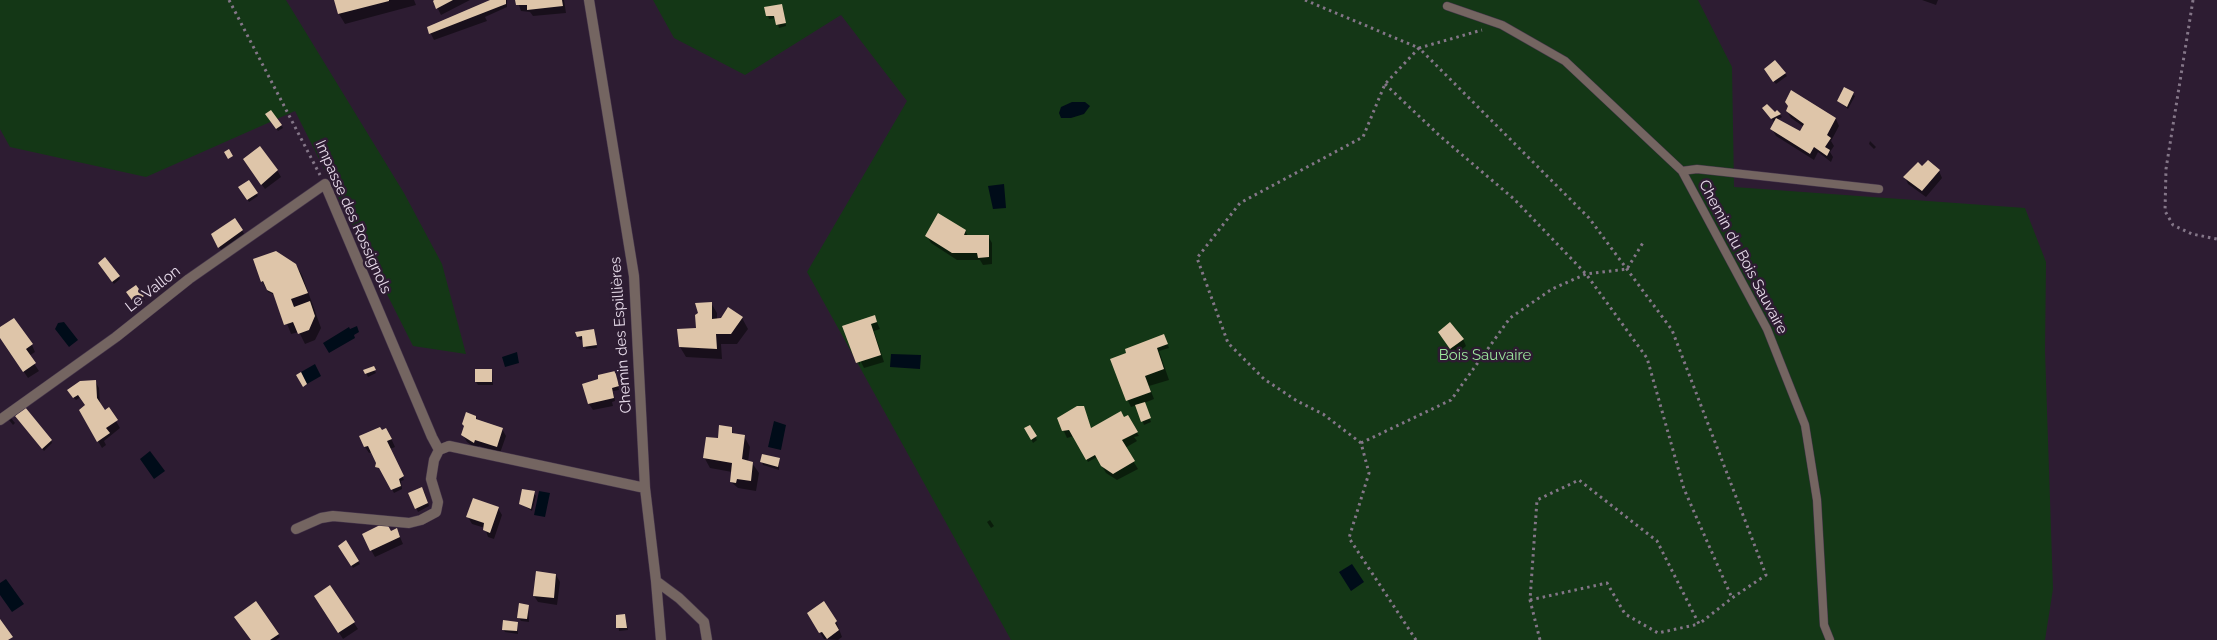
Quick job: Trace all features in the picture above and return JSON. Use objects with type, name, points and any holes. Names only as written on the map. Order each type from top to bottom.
[{"type":"street","name":"Chemin des Espillières","points":[[589,0],[634,276],[645,488],[661,640]]},
{"type":"street","name":"Le Vallon","points":[[0,420],[116,337],[189,280],[325,184]]},
{"type":"street","name":"Impasse des Rossignols","points":[[325,184],[439,450]]},
{"type":"street","points":[[296,529],[320,518],[333,516],[409,523],[421,520],[436,512],[438,502],[430,480],[434,460],[439,450],[449,446],[645,488]]},
{"type":"street","points":[[656,582],[679,598],[704,622],[707,640]]},
{"type":"lane","name":"Chemin du Bois Sauvaire","points":[[1447,6],[1502,25],[1565,61],[1682,172],[1768,329],[1805,425],[1817,500],[1824,625],[1830,640]]},
{"type":"lane","points":[[1682,172],[1697,169],[1880,189]]},
{"type":"path","name":"Impasse des Rossignols","points":[[229,0],[325,184]]},
{"type":"path","points":[[1305,0],[1419,48],[1589,218],[1672,330],[1766,575],[1732,598],[1699,624],[1658,634],[1625,614],[1607,583],[1530,600]]},
{"type":"path","points":[[2193,0],[2166,169],[2165,211],[2173,225],[2192,234],[2217,239]]},
{"type":"path","points":[[1416,640],[1349,538],[1369,472],[1361,443],[1323,414],[1297,401],[1264,379],[1228,343],[1196,258],[1240,203],[1363,137],[1385,84],[1419,48],[1502,25]]},
{"type":"path","points":[[1385,84],[1440,136],[1514,199],[1586,274],[1647,358],[1684,489],[1732,598]]},
{"type":"path","points":[[1627,269],[1644,240]]},
{"type":"path","points":[[1361,443],[1451,400],[1510,318],[1552,289],[1586,274],[1627,269]]},
{"type":"path","points":[[1540,640],[1530,600],[1536,500],[1579,480],[1657,542],[1699,624]]},
{"type":"green space","points":[[0,0],[286,0],[404,193],[442,264],[466,354],[413,346],[295,111],[146,177],[10,147],[0,129]]},
{"type":"green space","name":"Bois Sauvaire","points":[[653,0],[1698,0],[1732,67],[1734,187],[2025,208],[2046,262],[2045,351],[2053,589],[2045,640],[1011,640],[807,272],[907,101],[841,15],[745,75],[674,38]]},
{"type":"water","points":[[1072,102],[1085,102],[1090,106],[1084,114],[1071,118],[1061,118],[1059,113],[1061,107]]},
{"type":"water","points":[[1004,184],[1006,208],[993,209],[988,186]]},
{"type":"water","points":[[64,322],[78,340],[69,347],[55,329],[58,323]]},
{"type":"water","points":[[357,326],[359,332],[354,335],[355,338],[329,353],[323,343],[349,327],[350,329]]},
{"type":"water","points":[[517,352],[519,363],[505,367],[502,357]]},
{"type":"water","points":[[891,354],[921,355],[920,369],[890,367]]},
{"type":"water","points":[[315,364],[321,376],[307,384],[301,372]]},
{"type":"water","points":[[774,421],[786,425],[781,450],[768,447]]},
{"type":"water","points":[[150,451],[165,471],[154,479],[140,459]]},
{"type":"water","points":[[539,491],[550,493],[545,517],[534,515]]},
{"type":"water","points":[[1352,564],[1364,582],[1351,591],[1339,572]]},
{"type":"water","points":[[6,579],[24,604],[12,612],[0,595],[0,583]]},
{"type":"building","points":[[334,0],[389,0],[389,1],[338,14]]},
{"type":"building","points":[[434,0],[453,0],[436,9],[433,1]]},
{"type":"building","points":[[490,0],[506,0],[506,4],[429,34],[427,27]]},
{"type":"building","points":[[515,0],[562,0],[563,6],[527,10],[527,5],[516,5]]},
{"type":"building","points":[[782,4],[786,23],[776,25],[774,16],[766,16],[764,7]]},
{"type":"building","points":[[1775,60],[1786,73],[1773,82],[1764,69]]},
{"type":"building","points":[[1844,87],[1854,92],[1847,107],[1837,101]]},
{"type":"building","points":[[1791,90],[1836,118],[1827,135],[1831,138],[1825,147],[1830,150],[1827,156],[1814,147],[1810,154],[1770,129],[1776,118],[1800,131],[1804,124],[1786,111],[1788,106],[1785,102]]},
{"type":"building","points":[[1767,104],[1775,112],[1777,110],[1781,114],[1771,119],[1762,108]]},
{"type":"building","points":[[271,110],[282,125],[276,129],[265,114]]},
{"type":"building","points":[[260,146],[278,170],[261,185],[243,159]]},
{"type":"building","points":[[229,149],[233,156],[228,159],[224,152]]},
{"type":"building","points":[[1928,160],[1940,170],[1922,191],[1903,177],[1918,162],[1922,166]]},
{"type":"building","points":[[249,180],[258,193],[247,200],[238,187]]},
{"type":"building","points":[[938,213],[966,230],[964,235],[989,235],[989,257],[978,258],[977,253],[952,253],[925,236]]},
{"type":"building","points":[[235,218],[243,230],[218,248],[211,234]]},
{"type":"building","points":[[276,251],[296,264],[308,293],[291,299],[294,307],[310,301],[315,316],[309,330],[298,334],[293,322],[284,325],[273,293],[267,290],[263,281],[261,282],[253,259]]},
{"type":"building","points":[[105,257],[120,276],[112,282],[98,263]]},
{"type":"building","points":[[136,285],[144,296],[134,303],[126,292]]},
{"type":"building","points":[[712,302],[712,319],[721,318],[728,307],[743,317],[731,334],[716,334],[717,349],[679,347],[677,329],[696,328],[695,315],[698,313],[695,303]]},
{"type":"building","points":[[875,315],[877,322],[871,324],[881,355],[856,363],[842,326]]},
{"type":"building","points":[[14,318],[33,344],[26,349],[36,363],[23,372],[0,338],[0,327]]},
{"type":"building","points":[[1450,322],[1464,339],[1450,349],[1438,332]]},
{"type":"building","points":[[594,329],[597,345],[583,347],[582,336],[577,337],[575,332]]},
{"type":"building","points":[[1164,334],[1168,344],[1157,348],[1164,369],[1145,376],[1151,392],[1126,401],[1110,359],[1126,353],[1125,349]]},
{"type":"building","points":[[374,366],[376,370],[365,374],[363,370]]},
{"type":"building","points":[[475,369],[492,369],[492,382],[475,382]]},
{"type":"building","points":[[615,371],[619,386],[612,388],[614,398],[588,404],[582,384],[598,379],[598,375]]},
{"type":"building","points":[[301,372],[307,384],[303,387],[296,375]]},
{"type":"building","points":[[96,380],[97,398],[105,410],[109,407],[118,420],[106,428],[110,433],[97,442],[79,410],[85,405],[78,395],[73,398],[67,390],[80,381]]},
{"type":"building","points":[[1145,402],[1151,418],[1141,422],[1135,405]]},
{"type":"building","points":[[1077,406],[1084,406],[1091,428],[1121,411],[1124,417],[1128,415],[1138,432],[1122,440],[1135,461],[1113,474],[1101,466],[1095,455],[1086,460],[1069,430],[1062,431],[1057,418]]},
{"type":"building","points":[[25,407],[52,440],[42,449],[15,416]]},
{"type":"building","points":[[466,412],[476,416],[476,419],[503,428],[497,447],[475,440],[474,443],[461,435]]},
{"type":"building","points":[[719,425],[732,427],[732,433],[745,435],[742,459],[753,462],[751,481],[737,479],[736,483],[730,482],[732,463],[703,458],[706,437],[718,438]]},
{"type":"building","points":[[1030,425],[1037,436],[1031,440],[1024,428]]},
{"type":"building","points":[[380,427],[382,430],[386,428],[392,439],[387,441],[404,476],[399,479],[401,486],[391,490],[379,468],[375,467],[376,463],[368,446],[364,447],[359,436]]},
{"type":"building","points":[[762,454],[780,458],[778,467],[760,462]]},
{"type":"building","points":[[422,487],[428,503],[415,509],[408,493]]},
{"type":"building","points":[[522,489],[535,491],[531,509],[519,504]]},
{"type":"building","points":[[473,498],[499,507],[490,533],[483,530],[484,523],[466,517]]},
{"type":"building","points":[[386,522],[391,531],[397,528],[400,537],[370,551],[362,534]]},
{"type":"building","points":[[346,540],[359,561],[351,566],[338,546]]},
{"type":"building","points":[[536,571],[556,574],[554,598],[533,596]]},
{"type":"building","points":[[330,585],[355,622],[338,633],[314,596]]},
{"type":"building","points":[[256,601],[279,634],[270,640],[251,640],[234,617]]},
{"type":"building","points":[[824,601],[837,621],[835,623],[839,630],[827,639],[822,632],[819,633],[807,613]]},
{"type":"building","points":[[519,603],[529,605],[527,619],[517,618]]},
{"type":"building","points":[[625,614],[627,628],[616,628],[616,615]]},
{"type":"building","points":[[0,619],[13,637],[8,640],[0,640]]},
{"type":"building","points":[[503,620],[518,622],[517,631],[502,630]]}]
